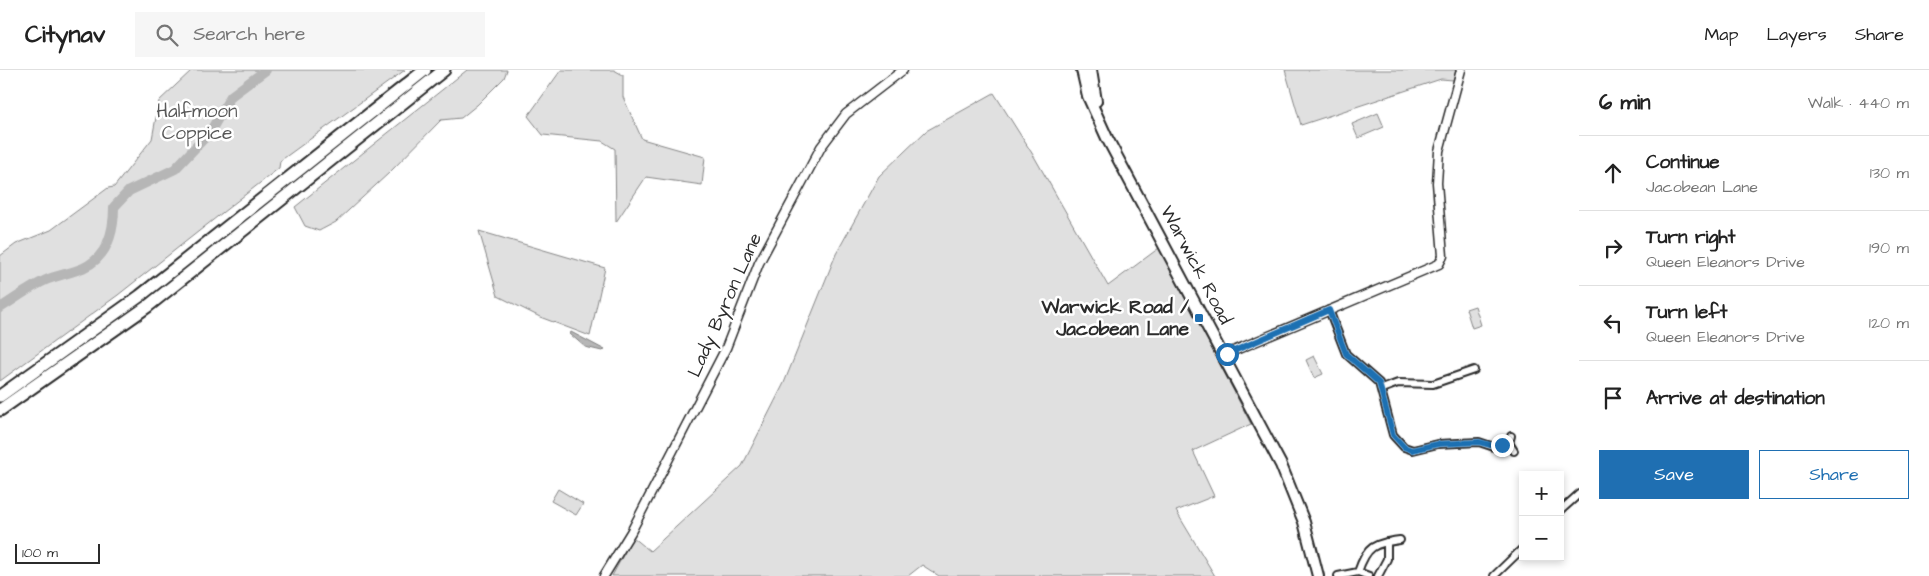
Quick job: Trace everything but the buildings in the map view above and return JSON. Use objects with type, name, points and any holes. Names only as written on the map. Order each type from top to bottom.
[{"type":"highway","points":[[0,396],[140,296],[425,70]]},
{"type":"highway","points":[[0,410],[148,306],[444,70]]},
{"type":"main road","points":[[1082,70],[1088,96],[1107,138]]},
{"type":"main road","points":[[1091,70],[1094,93],[1107,138]]},
{"type":"main road","name":"Warwick Road","points":[[1107,138],[1281,465],[1304,522],[1318,576]]},
{"type":"street","name":"Lady Byron Lane","points":[[604,576],[630,532],[722,355],[759,263],[821,146],[846,114],[904,70]]},
{"type":"street","points":[[1224,355],[1439,264],[1443,256],[1437,183],[1439,151],[1461,70]]},
{"type":"street","points":[[1329,310],[1346,354],[1374,378],[1382,389],[1393,435],[1404,447],[1412,450],[1438,444],[1479,442],[1494,446],[1510,439],[1514,451]]},
{"type":"street","points":[[1382,389],[1398,383],[1433,384],[1474,370]]},
{"type":"street","points":[[1564,507],[1579,494]]},
{"type":"street","points":[[1358,572],[1371,547],[1400,540]]},
{"type":"street","points":[[1378,576],[1387,559],[1387,542]]},
{"type":"street","points":[[1494,576],[1519,552]]},
{"type":"street","points":[[1338,576],[1358,572],[1368,576]]},
{"type":"green space","name":"Halfmoon Coppice","points":[[192,70],[405,70],[280,161],[279,168],[118,295],[0,381],[0,256],[16,244],[51,230],[108,188],[114,187],[152,139],[159,101]]},
{"type":"green space","points":[[467,70],[507,70],[504,78],[461,118],[441,120],[389,173],[336,222],[319,231],[305,226],[295,207]]},
{"type":"green space","points":[[561,70],[614,70],[623,75],[623,97],[642,139],[705,157],[702,185],[646,177],[616,222],[615,149],[602,141],[543,135],[528,116]]},
{"type":"green space","points":[[1285,70],[1456,70],[1453,80],[1441,79],[1301,125]]},
{"type":"green space","points":[[994,93],[1035,158],[1108,286],[1159,248],[1251,424],[1193,451],[1214,496],[1176,511],[1215,576],[939,576],[922,565],[908,576],[612,576],[633,537],[650,551],[742,466],[784,383],[836,254],[879,176],[926,131]]},
{"type":"green space","points":[[1378,113],[1384,127],[1358,138],[1352,124]]},
{"type":"green space","points":[[479,231],[605,268],[590,336],[540,317],[498,296]]},
{"type":"green space","points":[[1475,306],[1481,325],[1472,328],[1466,309]]},
{"type":"green space","points":[[1314,356],[1323,374],[1314,378],[1306,360]]},
{"type":"green space","points":[[558,489],[583,504],[576,515],[551,501]]},
{"type":"shaded area","points":[[571,332],[605,350],[585,347],[570,334]]},
{"type":"waterway","points":[[0,308],[40,283],[92,263],[108,243],[113,226],[114,207],[129,191],[175,169],[210,132],[231,96],[266,70]]},
{"type":"place","name":"Warwick Road / Jacobean Lane","points":[[1199,318]]},
{"type":"route","points":[[1227,354],[1329,310],[1346,354],[1379,383],[1393,435],[1404,447],[1412,450],[1438,444],[1479,442],[1494,446],[1502,445]]}]
